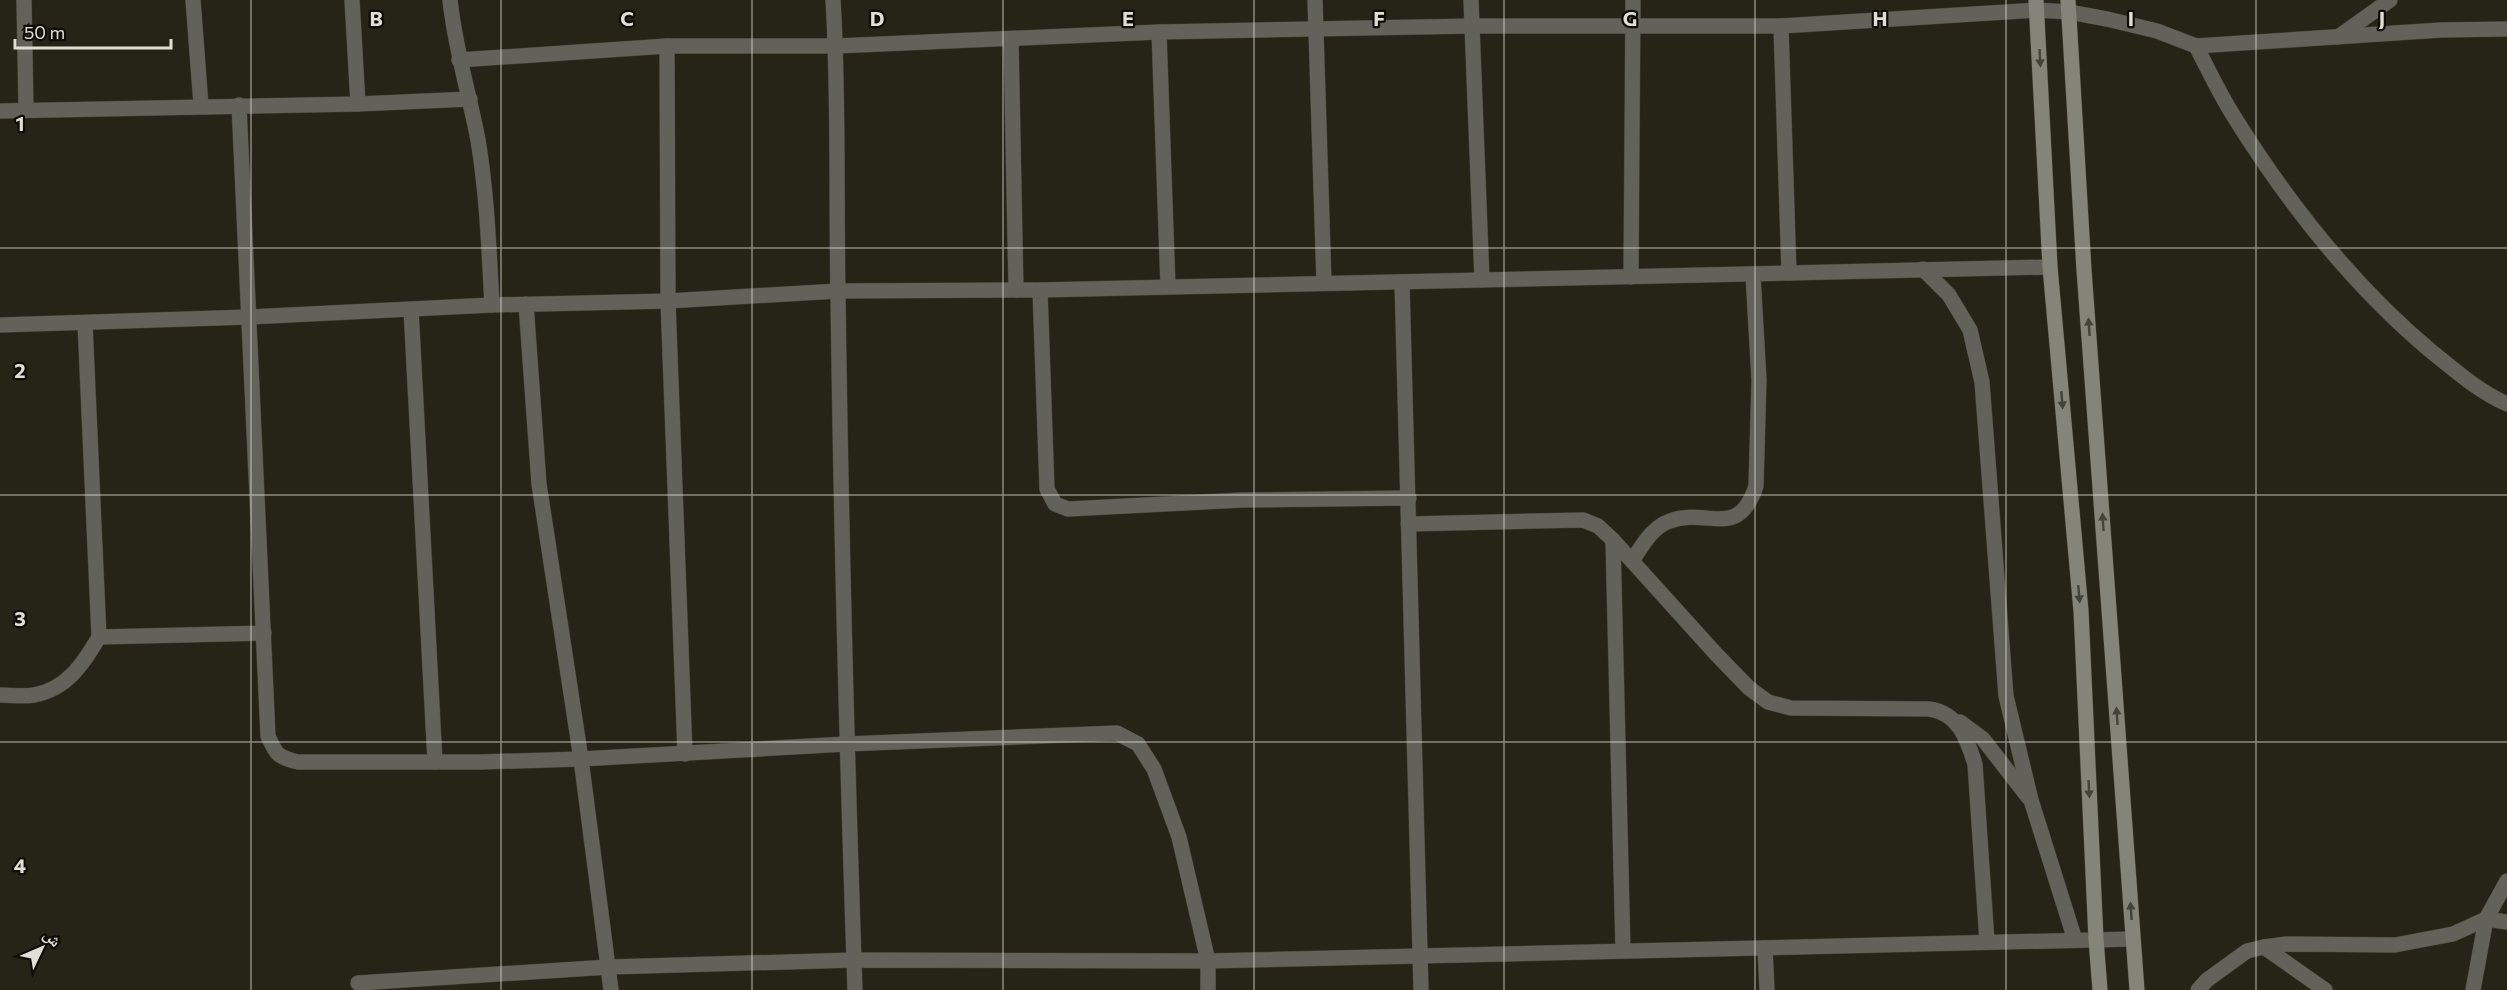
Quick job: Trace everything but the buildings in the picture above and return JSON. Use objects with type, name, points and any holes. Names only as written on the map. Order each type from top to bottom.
[{"type":"main road","points":[[2036,5],[2050,267],[2081,612],[2100,990]]},
{"type":"main road","points":[[2069,6],[2084,270],[2137,990]]},
{"type":"street","points":[[24,0],[26,109]]},
{"type":"street","points":[[194,0],[201,105]]},
{"type":"street","points":[[352,0],[358,104]]},
{"type":"street","points":[[450,0],[459,60],[470,99],[486,206],[492,305]]},
{"type":"street","points":[[833,0],[839,162],[838,291],[846,744],[855,990]]},
{"type":"street","points":[[1315,0],[1324,283]]},
{"type":"street","points":[[1471,0],[1482,280]]},
{"type":"street","points":[[1631,277],[1633,0]]},
{"type":"street","points":[[2338,37],[2390,0]]},
{"type":"street","points":[[459,60],[667,45],[836,46],[1160,32],[1472,26],[1781,26],[2036,5],[2069,6],[2196,46],[2441,30],[2507,29]]},
{"type":"street","points":[[1781,26],[1789,273]]},
{"type":"street","points":[[1160,32],[1168,287]]},
{"type":"street","points":[[1011,39],[1016,290]]},
{"type":"street","points":[[667,45],[668,301],[686,754]]},
{"type":"street","points":[[2196,46],[2232,114],[2282,187],[2342,264],[2406,329],[2472,385],[2507,404]]},
{"type":"street","points":[[0,111],[201,105],[358,104],[470,99]]},
{"type":"street","points":[[239,105],[268,735],[274,751],[282,758],[298,762],[581,759],[846,744],[1117,733],[1138,744],[1154,769],[1179,837],[1208,961],[1208,990]]},
{"type":"street","points":[[0,325],[249,317],[492,305],[668,301],[838,291],[1040,290],[2050,267]]},
{"type":"street","points":[[1923,269],[1949,295],[1970,330],[1979,371],[2006,696],[2031,800],[2074,940]]},
{"type":"street","points":[[1632,561],[1650,535],[1661,525],[1685,517],[1730,518],[1743,512],[1751,501],[1756,486],[1760,380],[1754,275]]},
{"type":"street","points":[[1402,282],[1420,990]]},
{"type":"street","points":[[1040,290],[1047,489],[1055,504],[1068,509],[1242,500],[1409,498]]},
{"type":"street","points":[[526,304],[539,484],[581,759],[611,990]]},
{"type":"street","points":[[411,309],[435,762]]},
{"type":"street","points":[[0,694],[33,696],[60,686],[75,673],[99,637],[85,323]]},
{"type":"street","points":[[1408,524],[1583,520],[1598,526],[1716,654],[1749,688],[1768,702],[1791,708],[1941,710],[1983,739],[2031,800]]},
{"type":"street","points":[[1613,540],[1623,950]]},
{"type":"street","points":[[99,637],[264,633]]},
{"type":"street","points":[[1950,715],[1968,741],[1975,764],[1987,942]]},
{"type":"street","points":[[2473,990],[2486,919],[2507,881]]},
{"type":"street","points":[[2198,990],[2247,951],[2264,946],[2287,944],[2395,945],[2453,934],[2486,919],[2507,922]]},
{"type":"street","points":[[358,983],[609,967],[854,960],[1208,961],[2133,939]]},
{"type":"street","points":[[2264,946],[2325,990]]},
{"type":"street","points":[[1765,948],[1767,990]]}]
